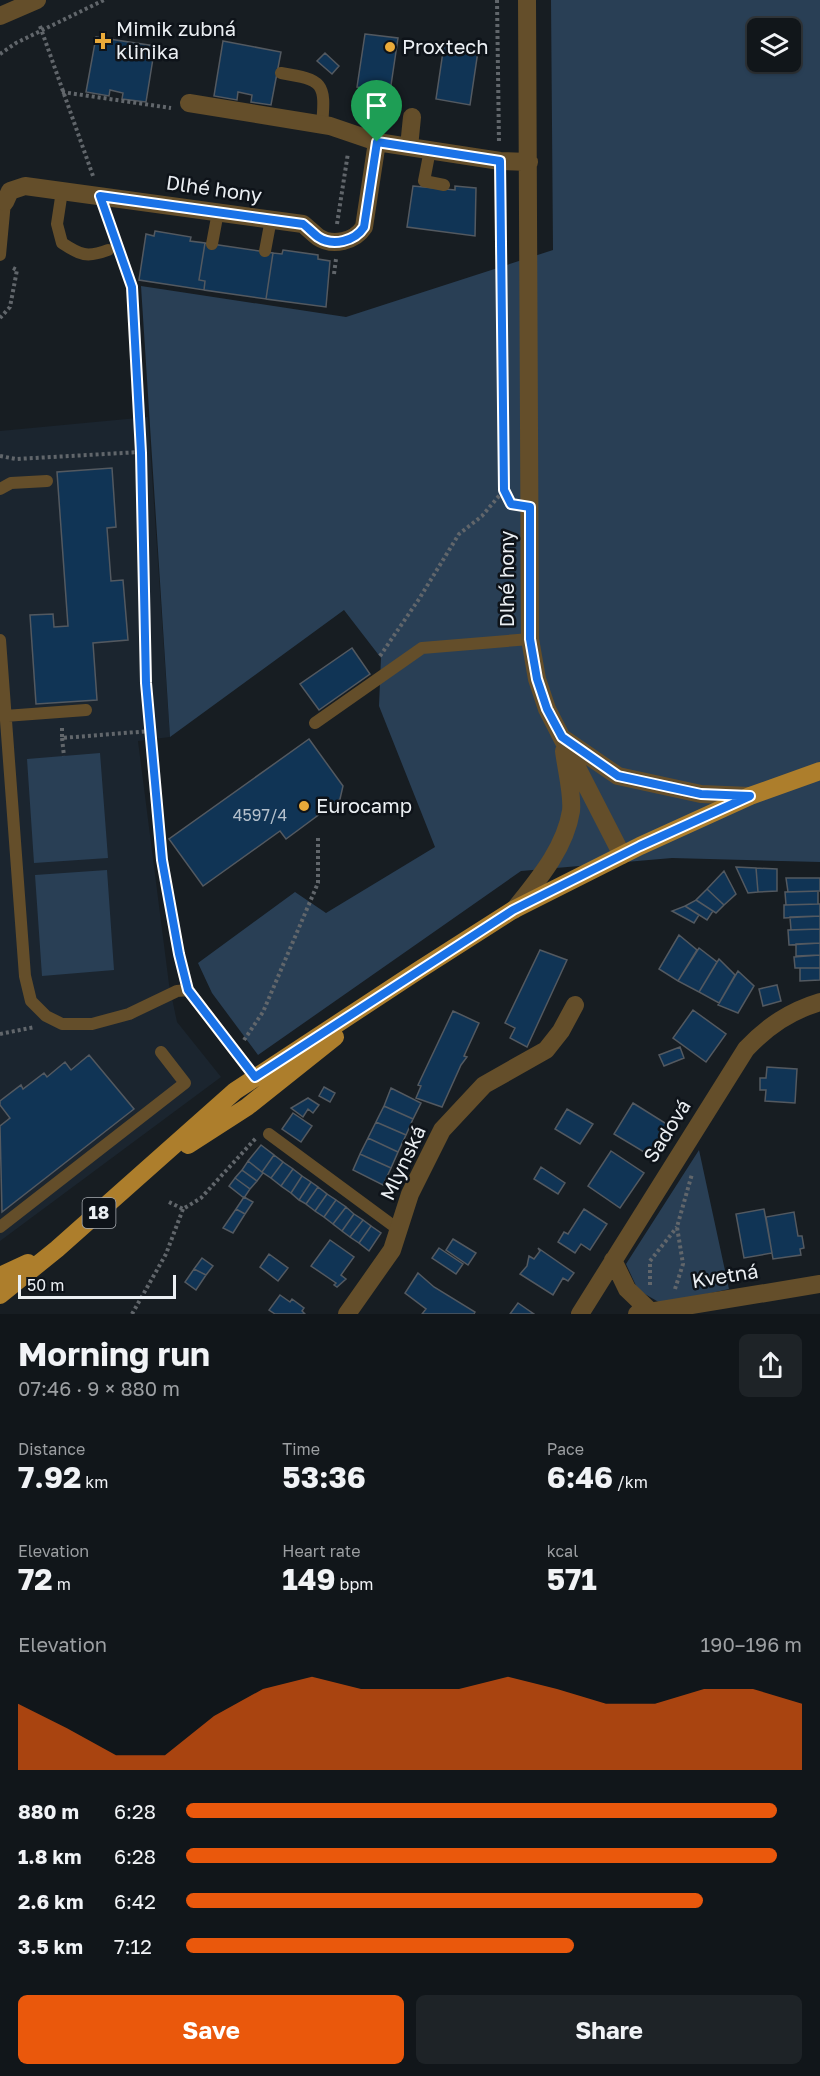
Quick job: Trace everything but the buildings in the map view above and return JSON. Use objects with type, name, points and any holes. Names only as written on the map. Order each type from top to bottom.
[{"type":"main road","name":"18","points":[[0,1295],[57,1249],[235,1091],[419,970],[513,910],[622,855],[750,796],[820,771]]},
{"type":"main road","name":"18","points":[[140,1176],[248,1107],[419,970]]},
{"type":"main road","points":[[0,1276],[57,1249]]},
{"type":"street","points":[[0,16],[37,0]]},
{"type":"street","name":"Dlhé hony","points":[[527,0],[530,639],[537,679],[547,709],[622,855]]},
{"type":"street","points":[[189,103],[322,125],[377,142],[500,161],[529,162]]},
{"type":"street","points":[[409,147],[411,117]]},
{"type":"street","name":"Dlhé hony","points":[[4,202],[10,191],[26,186],[303,224],[320,238],[349,241],[359,236],[364,227],[377,142]]},
{"type":"street","points":[[513,910],[540,878],[560,844],[571,810],[562,737]]},
{"type":"street","name":"Dlhé hony","points":[[562,737],[618,776],[701,794],[750,796]]},
{"type":"street","name":"Sadová","points":[[580,1314],[746,1049],[778,1020],[820,1002]]},
{"type":"street","name":"Mlynská","points":[[347,1314],[392,1250],[410,1194],[442,1130],[484,1085],[546,1050],[561,1031],[575,1005]]},
{"type":"street","points":[[613,1260],[627,1289],[654,1311]]},
{"type":"street","name":"Kvetná","points":[[654,1311],[820,1284]]},
{"type":"lane","points":[[281,73],[311,78],[320,86],[324,98],[322,125]]},
{"type":"lane","points":[[430,150],[424,181],[444,185]]},
{"type":"lane","points":[[62,191],[57,224],[62,243],[78,254],[97,255],[113,249]]},
{"type":"lane","points":[[4,202],[4,260]]},
{"type":"lane","points":[[212,244],[218,212]]},
{"type":"lane","points":[[265,251],[271,219]]},
{"type":"lane","points":[[0,489],[11,483],[48,481]]},
{"type":"lane","points":[[315,723],[422,648],[530,639]]},
{"type":"lane","points":[[0,640],[25,976],[31,1001],[46,1016],[62,1024],[92,1024],[129,1014],[177,991],[188,990],[255,1077]]},
{"type":"lane","points":[[4,716],[86,710]]},
{"type":"lane","points":[[0,1227],[185,1083],[161,1052]]},
{"type":"lane","points":[[269,1134],[399,1230]]},
{"type":"path","points":[[0,54],[41,29],[104,0]]},
{"type":"path","points":[[497,0],[504,490],[511,504],[530,507]]},
{"type":"path","points":[[41,29],[115,238]]},
{"type":"path","points":[[62,92],[176,109],[189,103]]},
{"type":"path","points":[[113,249],[132,287],[141,453],[146,683],[162,860],[188,990]]},
{"type":"path","points":[[0,318],[10,307],[16,270],[4,260]]},
{"type":"path","points":[[0,456],[16,459],[141,453]]},
{"type":"path","points":[[376,680],[375,663],[419,599],[459,534],[482,516],[504,490]]},
{"type":"path","points":[[61,712],[64,756]]},
{"type":"path","points":[[62,738],[150,731]]},
{"type":"path","points":[[237,1051],[263,1012],[318,883],[318,837]]},
{"type":"path","points":[[0,1034],[38,1026]]},
{"type":"path","points":[[132,1314],[166,1254],[183,1209],[201,1198],[253,1139],[269,1134]]},
{"type":"path","points":[[654,1311],[683,1264],[678,1227],[693,1170]]},
{"type":"path","points":[[169,1202],[183,1209]]},
{"type":"path","points":[[654,1311],[650,1290],[650,1261],[678,1227]]},
{"type":"shaded area","points":[[551,0],[820,0],[820,862],[672,858],[521,871],[258,1055],[212,993],[198,963],[295,892],[326,913],[435,847],[379,706],[381,658],[344,610],[170,737],[141,286],[346,317],[553,250]]},
{"type":"shaded area","points":[[148,417],[170,737],[138,741],[169,984],[177,1022],[221,1077],[0,1241],[0,431]]},
{"type":"shaded area","points":[[100,753],[108,858],[34,863],[27,759]]},
{"type":"shaded area","points":[[107,870],[114,970],[42,976],[35,875]]},
{"type":"shaded area","points":[[699,1150],[729,1289],[662,1304],[638,1290],[626,1264]]},
{"type":"place","name":"Mimik zubná klinika","points":[[103,41]]},
{"type":"place","name":"Proxtech","points":[[390,47]]},
{"type":"place","name":"Eurocamp","points":[[304,806]]},
{"type":"route","points":[[377,142],[500,161],[504,490],[511,504],[530,507],[530,639],[537,679],[547,709],[562,737],[618,776],[701,794],[750,796],[640,846],[513,910],[255,1077],[188,990],[162,860],[146,683],[141,453],[132,287],[100,196],[303,224],[320,238],[349,241],[359,236],[364,227],[377,142]]}]
